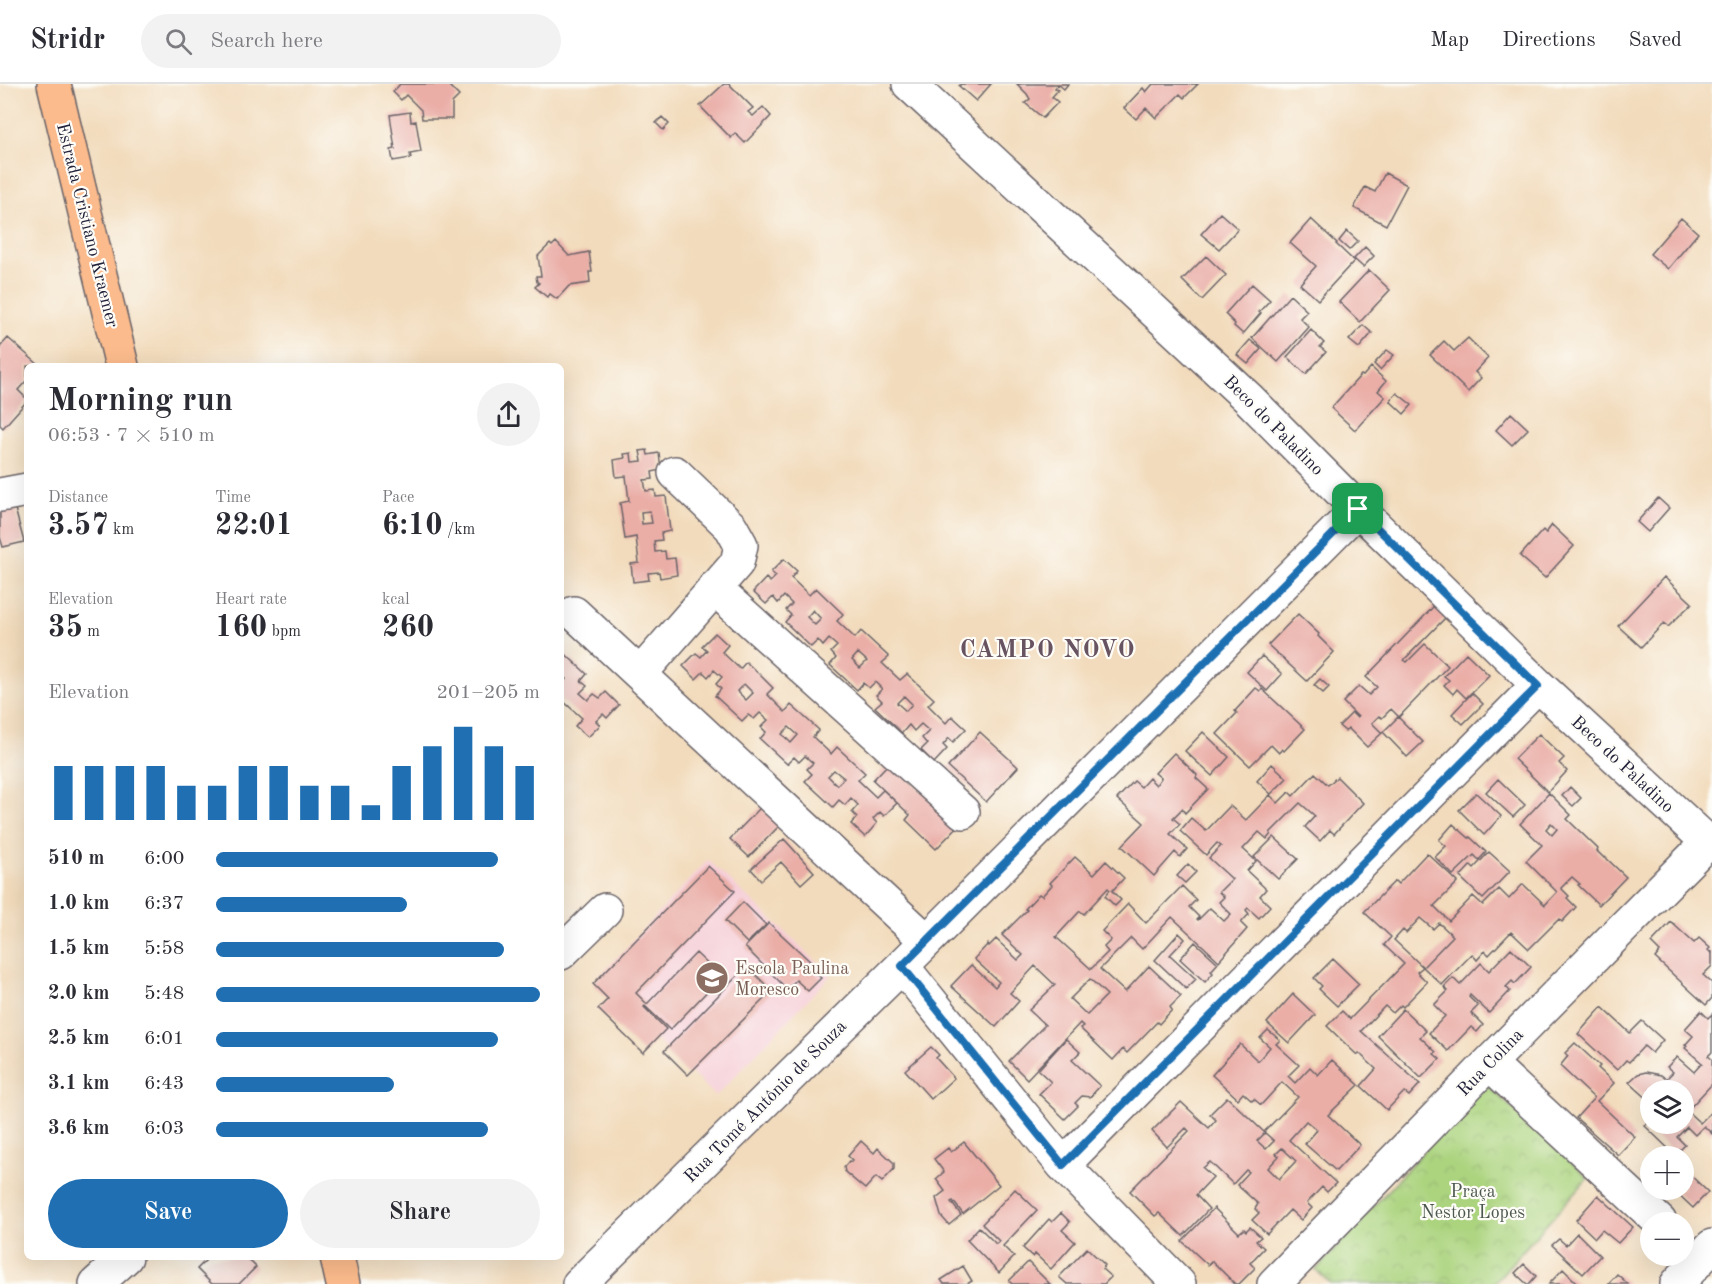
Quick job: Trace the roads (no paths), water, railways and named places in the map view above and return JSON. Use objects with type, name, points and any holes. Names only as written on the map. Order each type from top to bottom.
[{"type":"main road","name":"Estrada Cristiano Kraemer","points":[[54,84],[121,363]]},
{"type":"main road","points":[[338,1260],[344,1284]]},
{"type":"street","name":"Beco do Paladino","points":[[909,84],[1248,398],[1538,686],[1710,844]]},
{"type":"street","points":[[640,674],[737,562],[741,545],[731,527],[675,473]]},
{"type":"street","points":[[0,495],[24,491]]},
{"type":"street","name":"Rua Tomé Antônio de Souza","points":[[579,1284],[902,966],[1358,509]]},
{"type":"street","points":[[714,588],[963,812]]},
{"type":"street","points":[[574,613],[927,941]]},
{"type":"street","points":[[1063,1165],[1538,686]]},
{"type":"street","name":"Rua Colina","points":[[1274,1284],[1489,1063],[1710,844]]},
{"type":"street","points":[[564,948],[605,910]]},
{"type":"street","points":[[902,966],[1063,1165],[1179,1284]]},
{"type":"street","points":[[1489,1063],[1649,1212]]},
{"type":"street","points":[[1677,1284],[1702,1255]]},
{"type":"street","points":[[96,1284],[123,1260]]},
{"type":"place","name":"Escola Paulina Moresco","points":[[712,978]]},
{"type":"district","name":"CAMPO NOVO","points":[[1048,649]]},
{"type":"park label","name":"Praça Nestor Lopes","points":[[1473,1201]]}]
